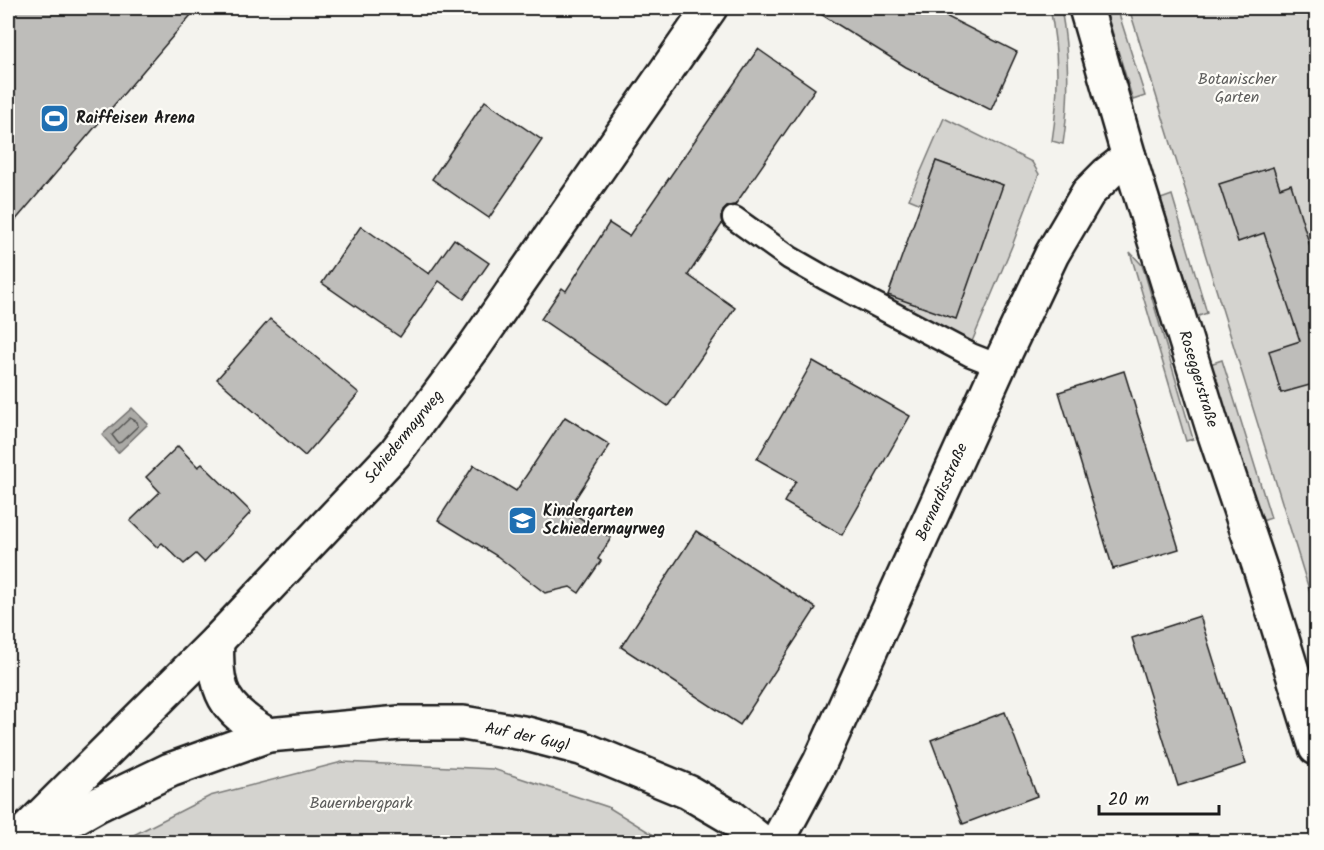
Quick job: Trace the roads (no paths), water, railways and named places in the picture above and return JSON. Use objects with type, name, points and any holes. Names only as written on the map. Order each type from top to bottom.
[{"type":"street","name":"Schiedermayrweg","points":[[15,843],[217,641],[395,453],[474,347],[710,8]]},
{"type":"street","name":"Roseggerstraße","points":[[1086,8],[1129,157],[1215,435],[1264,579],[1317,748]]},
{"type":"street","name":"Bernardisstraße","points":[[777,843],[820,762],[1052,254],[1088,193],[1108,172],[1129,157]]},
{"type":"street","points":[[217,641],[215,668],[223,696],[242,719],[268,735]]},
{"type":"street","name":"Auf der Gugl","points":[[32,843],[99,804],[170,770],[268,735],[400,723],[463,723],[523,733],[581,748],[688,792],[729,816],[762,843]]},
{"type":"lane","points":[[734,218],[790,258],[825,278],[971,355],[999,366]]},
{"type":"water","points":[[132,408],[148,424],[118,453],[102,435]]},
{"type":"place","name":"Raiffeisen Arena","points":[[55,118]]},
{"type":"place","name":"Kindergarten Schiedermayrweg","points":[[522,520]]},
{"type":"park label","name":"Botanischer Garten","points":[[1237,88]]},
{"type":"park label","name":"Bauernbergpark","points":[[361,803]]}]
